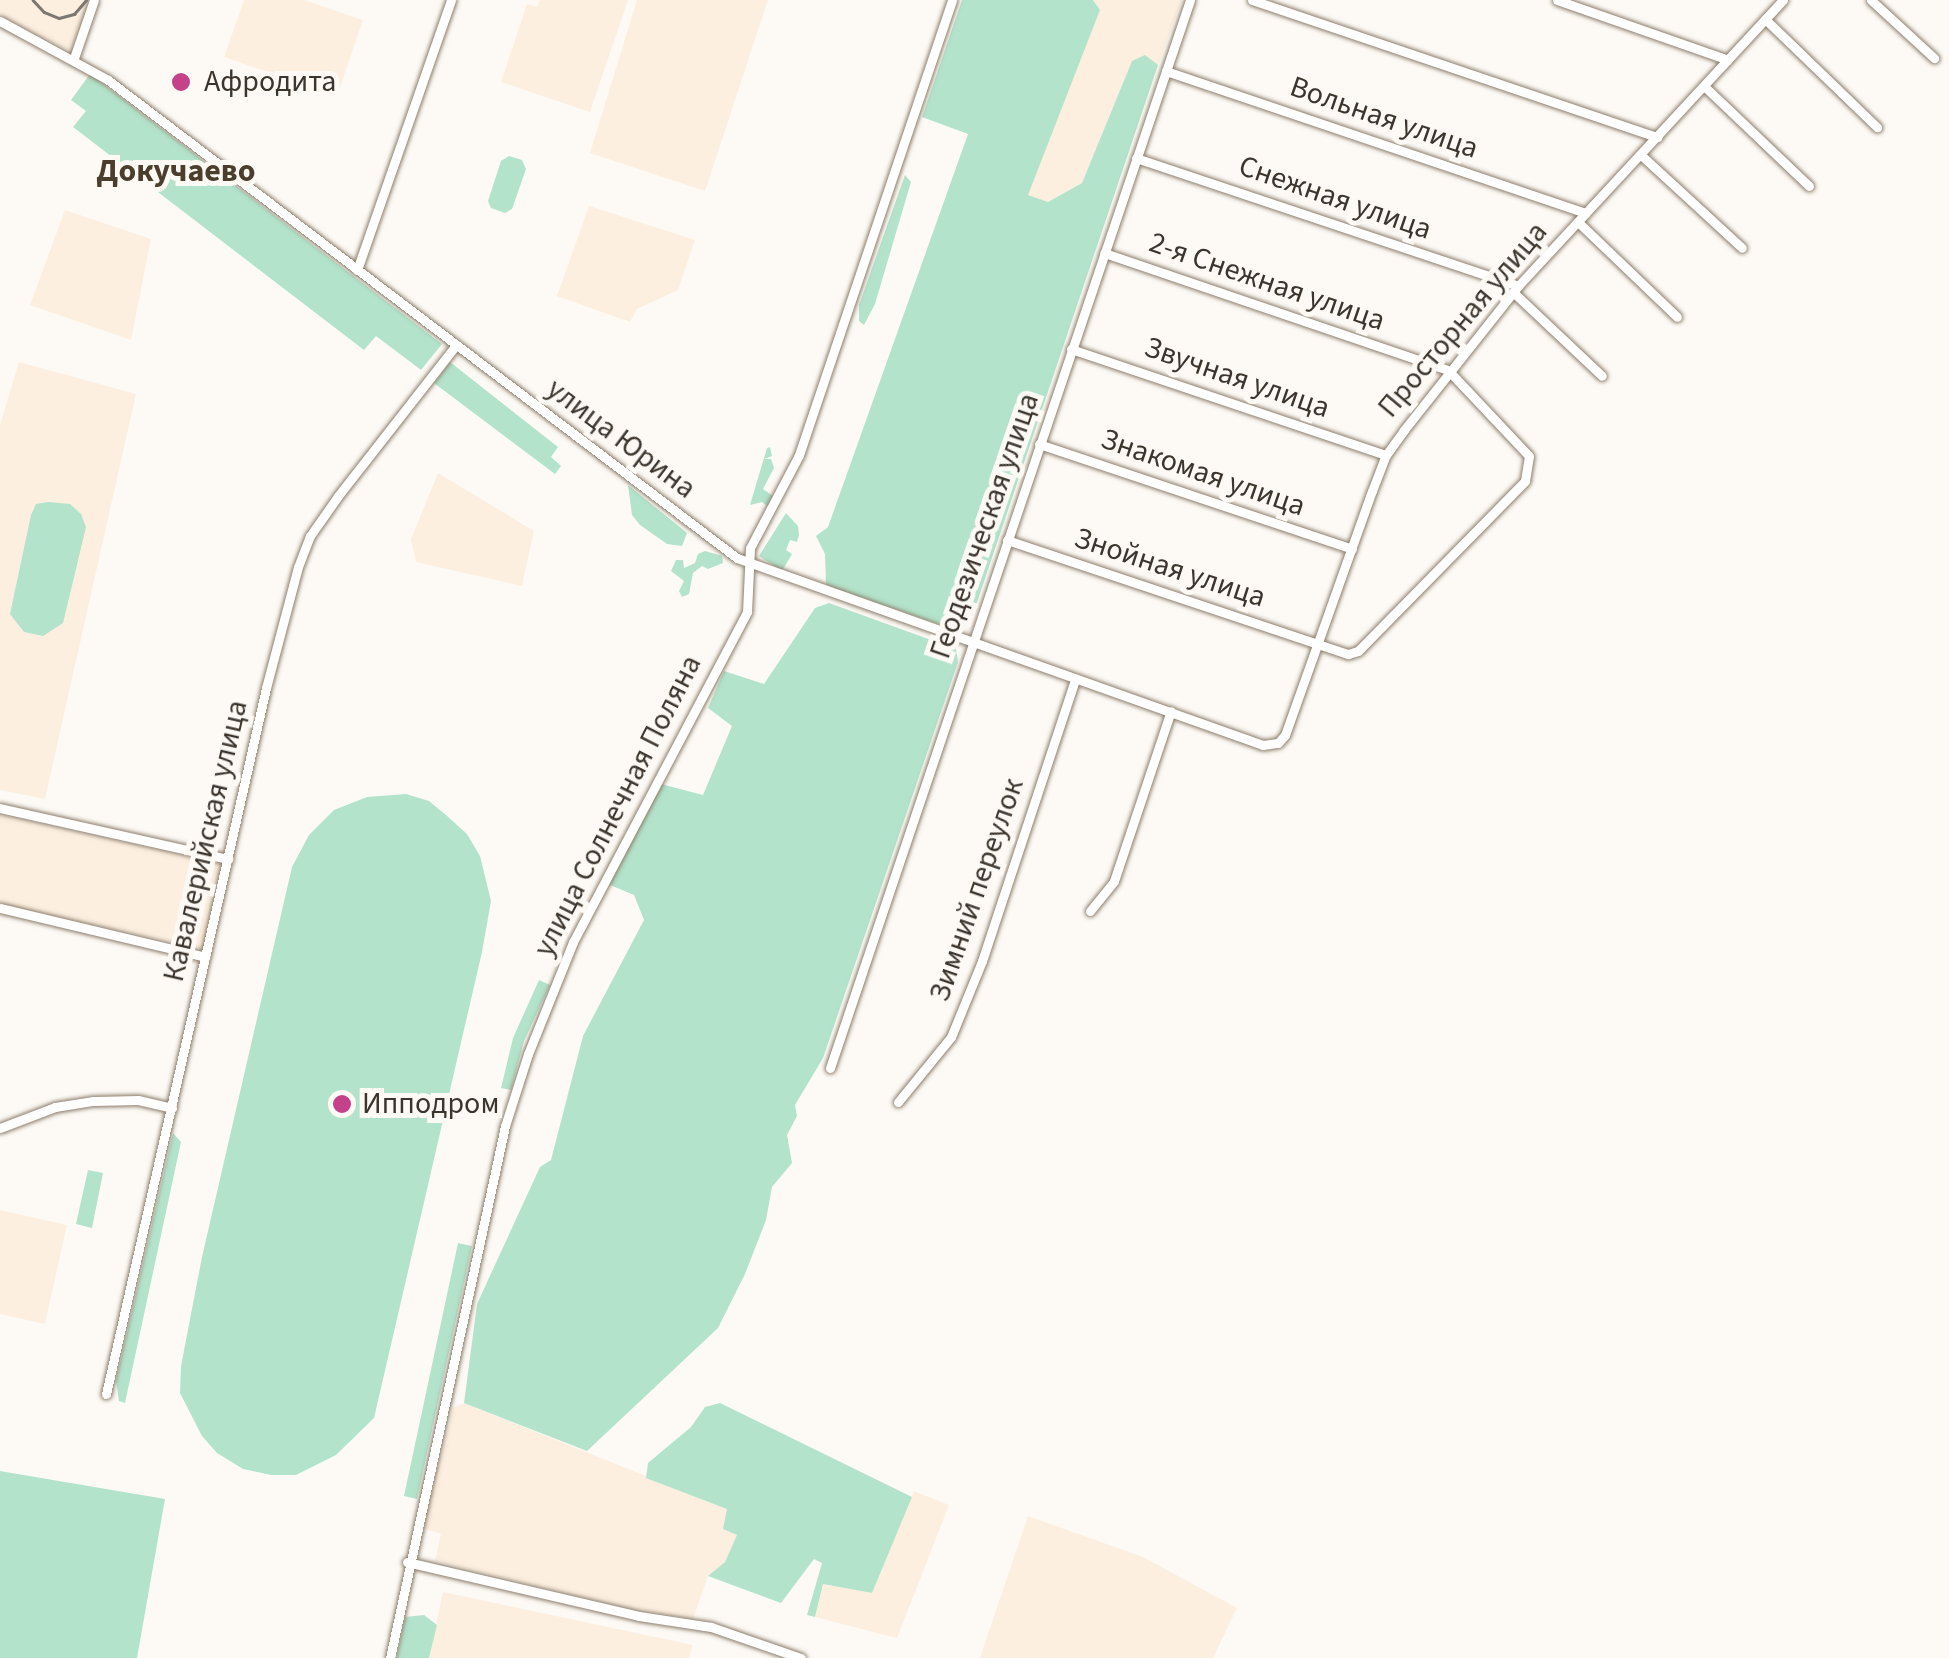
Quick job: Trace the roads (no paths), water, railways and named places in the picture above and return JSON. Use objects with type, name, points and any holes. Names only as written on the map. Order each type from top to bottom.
[{"type":"street","points":[[74,58],[94,0]]},
{"type":"street","points":[[358,270],[452,0]]},
{"type":"street","name":"улица Солнечная Поляна","points":[[390,1658],[505,1126],[528,1054],[574,942],[747,612],[750,548],[780,500],[804,443],[952,0]]},
{"type":"street","name":"Геодезическая улица","points":[[830,1068],[1190,0]]},
{"type":"street","points":[[1252,0],[1658,137]]},
{"type":"street","points":[[1557,0],[1728,60]]},
{"type":"street","name":"Просторная улица","points":[[1284,734],[1386,456],[1448,370],[1516,289],[1783,0]]},
{"type":"street","points":[[1871,0],[1934,58]]},
{"type":"street","points":[[1765,19],[1877,127]]},
{"type":"street","name":"улица Юрина","points":[[0,22],[74,58],[747,564],[1257,744],[1278,742],[1284,734]]},
{"type":"street","name":"Вольная улица","points":[[1166,71],[1586,213]]},
{"type":"street","points":[[1704,86],[1809,186]]},
{"type":"street","points":[[1641,155],[1742,248]]},
{"type":"street","name":"Снежная улица","points":[[1136,158],[1516,289],[1602,376]]},
{"type":"street","points":[[1578,222],[1678,317]]},
{"type":"street","name":"2-я Снежная улица","points":[[1104,253],[1448,370],[1529,456],[1525,481]]},
{"type":"street","name":"Кавалерийская улица","points":[[106,1394],[266,688],[307,544],[338,496],[456,345]]},
{"type":"street","name":"Звучная улица","points":[[1071,348],[1386,456]]},
{"type":"street","name":"Знакомая улица","points":[[1039,444],[1352,549]]},
{"type":"street","name":"Знойная улица","points":[[1007,540],[1339,652],[1358,650],[1525,481]]},
{"type":"street","name":"Зимний переулок","points":[[898,1102],[952,1038],[982,961],[1075,679]]},
{"type":"street","points":[[1090,911],[1114,881],[1170,711]]},
{"type":"street","points":[[0,808],[228,859]]},
{"type":"street","points":[[0,908],[205,957]]},
{"type":"street","points":[[0,1128],[55,1107],[94,1101],[138,1100],[172,1108]]},
{"type":"street","points":[[408,1562],[639,1616],[710,1627],[801,1658]]},
{"type":"tram line","points":[[33,0],[44,12],[59,18],[74,14],[86,0]]},
{"type":"place","name":"Афродита","points":[[181,82]]},
{"type":"place","name":"Ипподром","points":[[342,1104]]},
{"type":"district","name":"Докучаево","points":[[176,171]]}]
